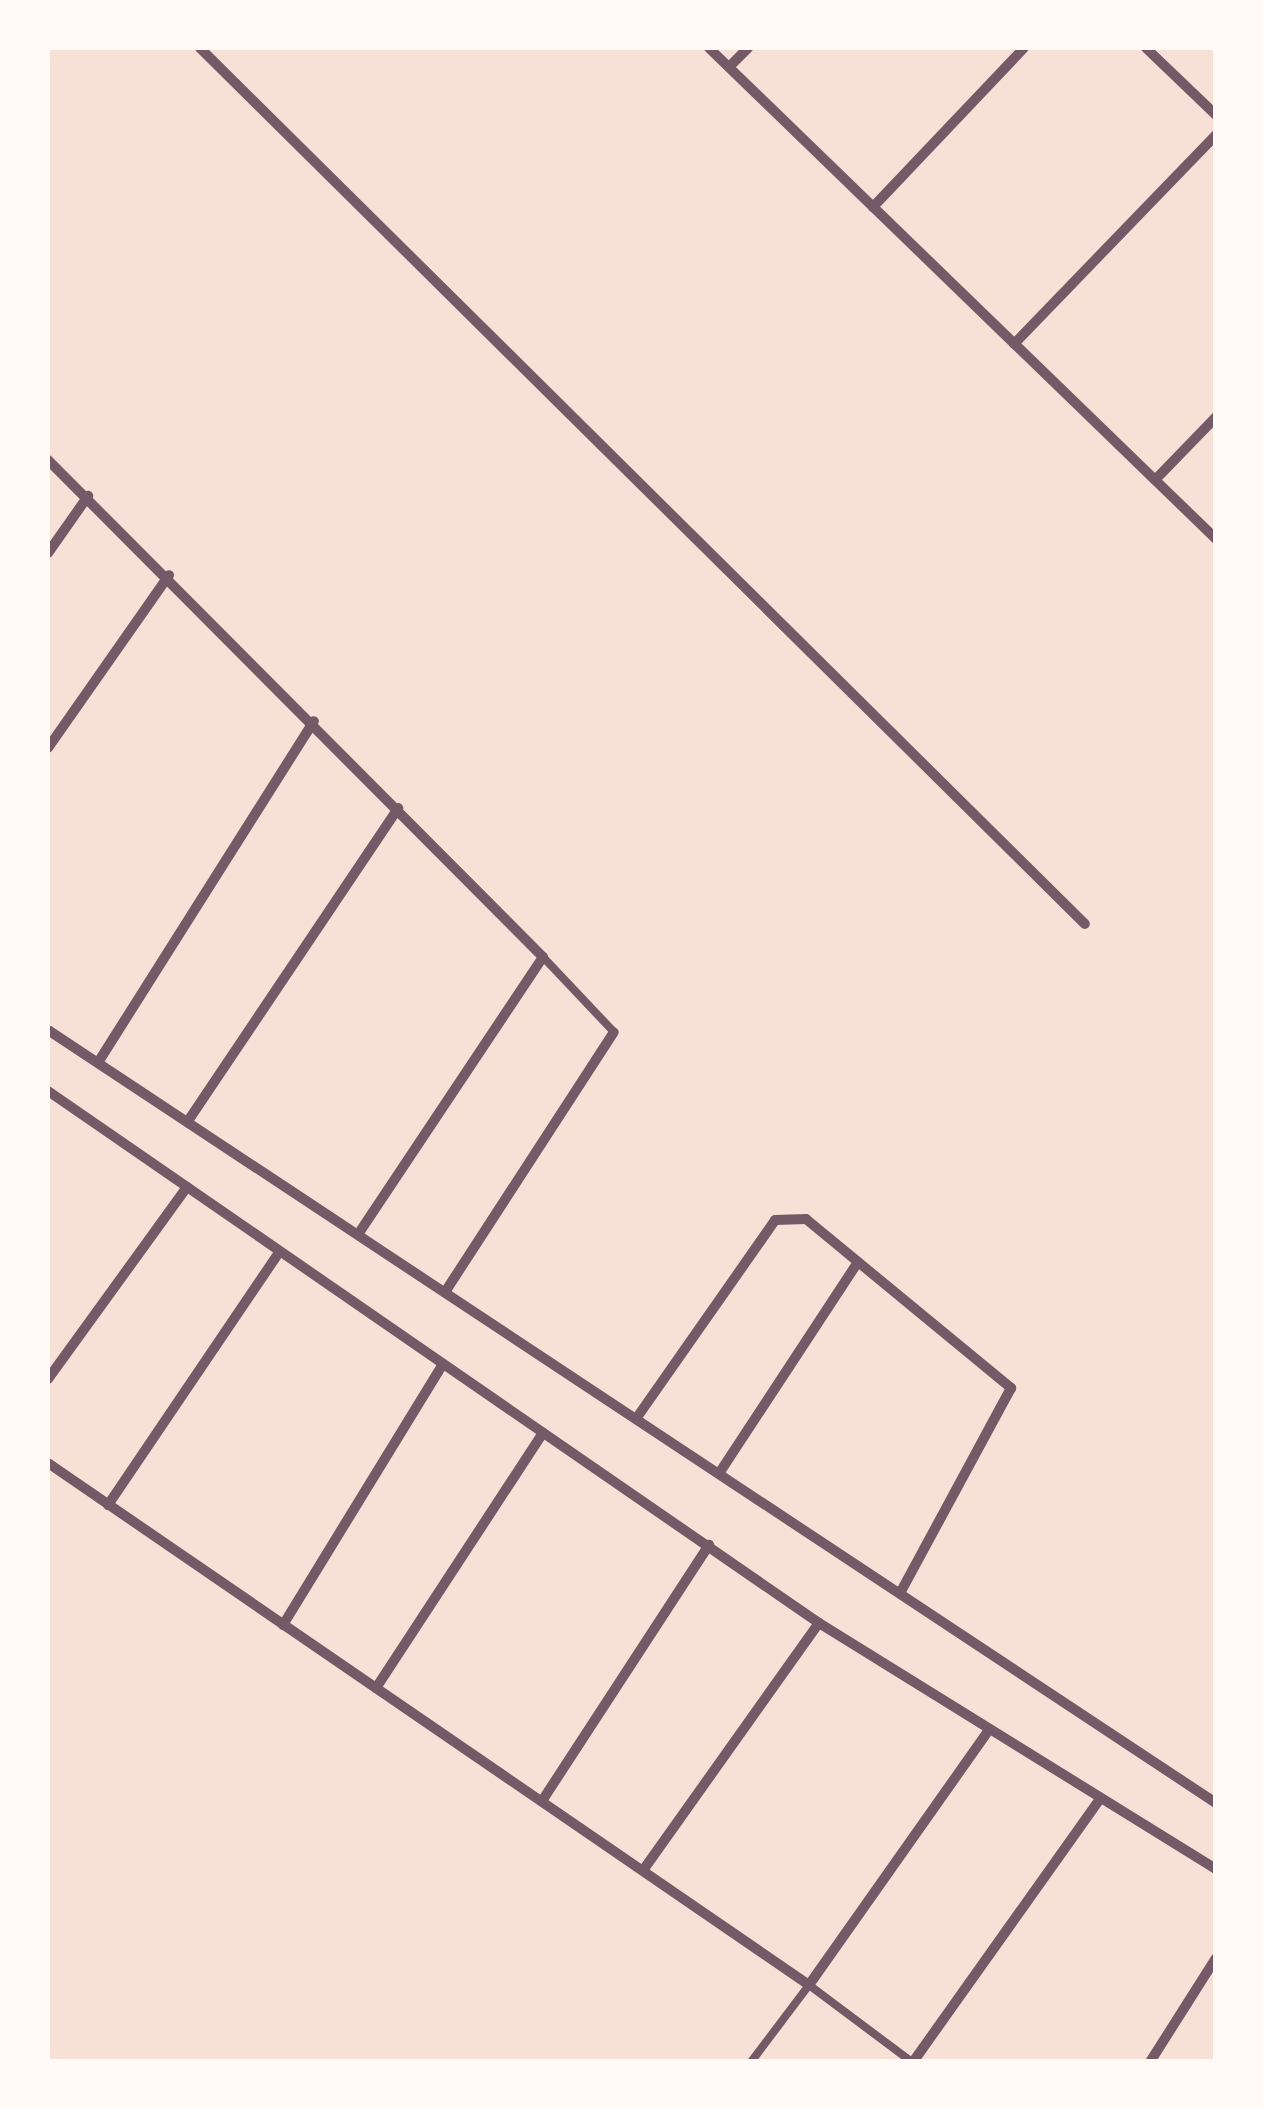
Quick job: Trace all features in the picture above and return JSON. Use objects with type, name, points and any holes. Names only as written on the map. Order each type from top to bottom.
[{"type":"street","points":[[200,48],[1084,924]]},
{"type":"street","points":[[709,48],[1216,539]]},
{"type":"street","points":[[729,68],[748,48]]},
{"type":"street","points":[[872,206],[1024,48]]},
{"type":"street","points":[[1146,48],[1216,114]]},
{"type":"street","points":[[1014,344],[1216,134]]},
{"type":"street","points":[[1155,480],[1216,418]]},
{"type":"street","points":[[48,460],[169,575],[543,957],[360,1233]]},
{"type":"street","points":[[48,553],[88,496]]},
{"type":"street","points":[[48,748],[169,575]]},
{"type":"street","points":[[99,1062],[314,721]]},
{"type":"street","points":[[188,1121],[398,808]]},
{"type":"street","points":[[48,1030],[638,1416],[1216,1803]]},
{"type":"street","points":[[446,1289],[614,1032]]},
{"type":"street","points":[[48,1091],[819,1623],[1216,1870]]},
{"type":"street","points":[[48,1379],[188,1188]]},
{"type":"street","points":[[638,1416],[775,1220],[806,1219],[1010,1388],[900,1593]]},
{"type":"street","points":[[108,1504],[278,1252]]},
{"type":"street","points":[[720,1472],[858,1262]]},
{"type":"street","points":[[284,1625],[443,1364]]},
{"type":"street","points":[[376,1688],[544,1433]]},
{"type":"street","points":[[48,1464],[809,1984],[988,1731]]},
{"type":"street","points":[[542,1801],[709,1546]]},
{"type":"street","points":[[644,1869],[819,1623]]},
{"type":"street","points":[[913,2062],[1099,1800]]},
{"type":"street","points":[[1150,2062],[1216,1958]]},
{"type":"lane","points":[[543,957],[614,1032]]},
{"type":"lane","points":[[751,2062],[809,1984],[913,2062]]}]
